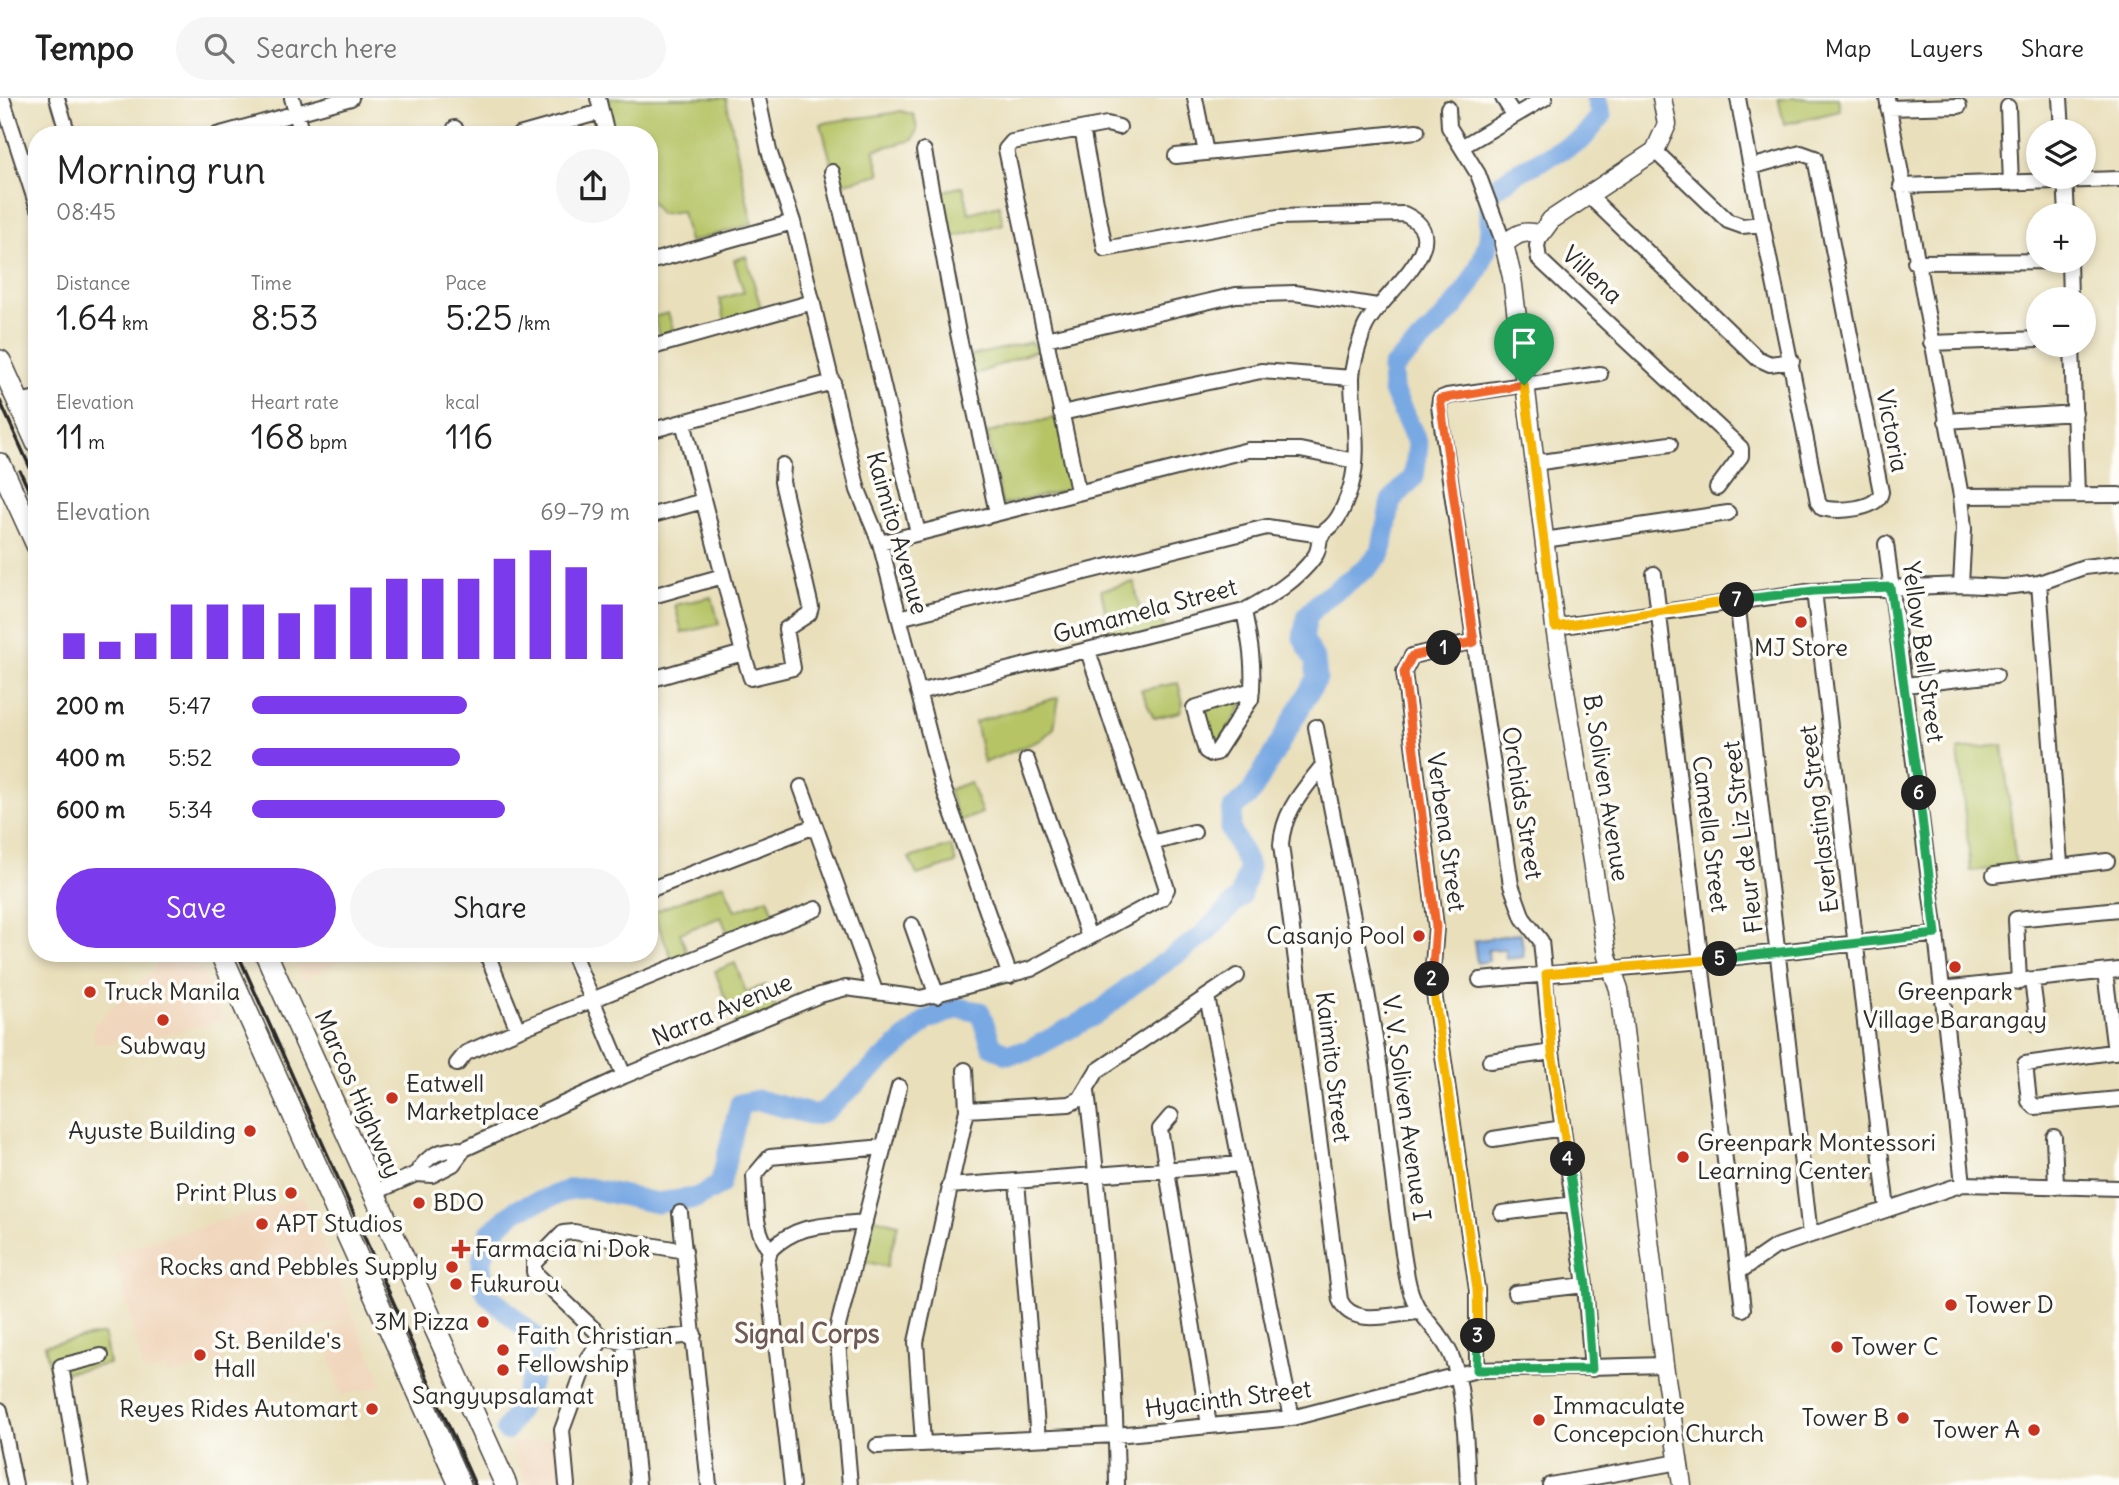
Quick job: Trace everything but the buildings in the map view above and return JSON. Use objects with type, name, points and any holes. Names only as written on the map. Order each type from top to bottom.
[{"type":"main road","points":[[0,361],[27,400]]},
{"type":"main road","points":[[0,464],[28,525]]},
{"type":"main road","points":[[225,962],[457,1478]]},
{"type":"main road","name":"Marcos Highway","points":[[270,962],[505,1484]]},
{"type":"street","points":[[2,98],[28,178]]},
{"type":"street","points":[[57,98],[65,126]]},
{"type":"street","points":[[240,126],[294,105],[351,98]]},
{"type":"street","name":"Kaimito Avenue","points":[[758,98],[769,151],[793,222],[858,490],[880,543],[942,784],[1010,976]]},
{"type":"street","points":[[1195,98],[1206,153]]},
{"type":"street","points":[[1503,98],[1514,115]]},
{"type":"street","points":[[1463,146],[1545,98]]},
{"type":"street","points":[[1662,98],[1666,131],[1655,151],[1728,221],[1742,226],[1763,223]]},
{"type":"street","name":"Victoria","points":[[1738,98],[1751,167],[1792,361],[1818,502],[1822,508],[1830,510],[1874,504],[1880,499],[1881,492],[1815,158],[1801,153],[1751,167]]},
{"type":"street","points":[[2060,98],[2061,119]]},
{"type":"street","points":[[1959,106],[1888,103],[1901,186],[1961,496],[1964,529],[1961,585]]},
{"type":"street","points":[[294,105],[300,126]]},
{"type":"street","points":[[543,126],[599,105],[605,126]]},
{"type":"street","points":[[2008,107],[2011,183]]},
{"type":"street","name":"B. Soliven Avenue","points":[[1448,108],[1449,127],[1463,146],[1494,210],[1512,277],[1555,627],[1607,956],[1618,981],[1664,1365],[1682,1485]]},
{"type":"street","points":[[1078,491],[1006,149],[1012,142],[1082,128],[1107,124],[1119,127]]},
{"type":"street","name":"Gumamela Street","points":[[918,692],[1244,611],[1269,598],[1306,567],[1318,553],[1322,535],[1335,523],[1351,487],[1355,461],[1352,378],[1364,328],[1377,306],[1417,262],[1425,245],[1426,237],[1416,220],[1404,214],[1278,217],[1105,249],[1082,128]]},
{"type":"street","points":[[1176,156],[1417,131]]},
{"type":"street","points":[[924,151],[958,333],[997,513]]},
{"type":"street","name":"Villena","points":[[1655,151],[1551,220],[1539,234],[1539,259],[1741,448],[1741,456],[1717,488]]},
{"type":"street","points":[[832,172],[918,533]]},
{"type":"street","points":[[2096,179],[2119,179]]},
{"type":"street","points":[[1901,186],[2026,182]]},
{"type":"street","points":[[1588,195],[1757,358],[1770,364],[1792,361]]},
{"type":"street","points":[[658,260],[793,222]]},
{"type":"street","points":[[1504,244],[1518,233],[1530,231],[1539,234]]},
{"type":"street","points":[[1916,262],[2026,261]]},
{"type":"street","points":[[1046,339],[1236,295],[1295,293],[1377,306]]},
{"type":"street","points":[[658,345],[813,302]]},
{"type":"street","points":[[1931,343],[2026,339]]},
{"type":"street","points":[[2073,357],[2077,495]]},
{"type":"street","points":[[1062,413],[1261,371],[1352,378]]},
{"type":"street","name":"Orchids Street","points":[[1592,1369],[1586,1286],[1552,1052],[1541,941],[1523,918],[1511,885],[1440,399],[1600,374]]},
{"type":"street","points":[[658,429],[833,382]]},
{"type":"street","points":[[1946,421],[2075,413]]},
{"type":"street","points":[[682,422],[751,678],[790,670],[794,663],[786,629],[809,614],[811,607],[782,482],[783,465]]},
{"type":"street","points":[[1534,463],[1670,444]]},
{"type":"street","points":[[880,543],[1248,450],[1300,450],[1355,461]]},
{"type":"street","points":[[1961,496],[2119,495]]},
{"type":"street","points":[[658,514],[703,501]]},
{"type":"street","points":[[1544,540],[1728,513]]},
{"type":"street","points":[[899,618],[1267,527],[1322,535]]},
{"type":"street","name":"Yellow Bell Street","points":[[1886,544],[1936,934],[1963,1184]]},
{"type":"street","points":[[1555,627],[1814,591],[1961,585],[2004,587],[2039,583],[2084,568],[2119,563]]},
{"type":"street","name":"Camella Street","points":[[1654,574],[1743,1309]]},
{"type":"street","points":[[658,594],[723,576]]},
{"type":"street","points":[[2039,583],[2060,864]]},
{"type":"street","name":"Everlasting Street","points":[[1814,591],[1887,1209]]},
{"type":"street","name":"Fleur de Liz Street","points":[[1737,600],[1810,1235]]},
{"type":"street","points":[[1244,611],[1253,655],[1252,690],[1251,699],[1216,753],[1206,751],[1194,708],[1252,690]]},
{"type":"street","name":"Verbena Street","points":[[1474,642],[1412,656],[1404,672],[1436,927],[1432,979],[1477,1290],[1477,1370]]},
{"type":"street","name":"Narra Avenue","points":[[373,1193],[416,1174],[432,1175],[447,1167],[464,1149],[624,1076],[820,995],[846,988],[875,990],[900,997],[937,996],[1010,976],[1031,969],[1162,898],[1167,889],[1088,651]]},
{"type":"street","points":[[658,677],[743,653]]},
{"type":"street","points":[[1905,685],[1996,675]]},
{"type":"street","name":"V. V. Soliven Avenue I","points":[[1316,727],[1358,940],[1381,1076],[1407,1279],[1418,1312],[1448,1348],[1456,1376],[1468,1485]]},
{"type":"street","points":[[1027,760],[1089,937]]},
{"type":"street","name":"Kaimito Street","points":[[1323,765],[1292,805],[1282,824],[1281,845],[1340,1300],[1344,1311],[1356,1318],[1418,1312]]},
{"type":"street","points":[[801,787],[875,990]]},
{"type":"street","points":[[658,887],[815,826]]},
{"type":"street","points":[[1152,843],[1195,832]]},
{"type":"street","points":[[1994,875],[2060,864],[2107,861]]},
{"type":"street","points":[[457,1064],[466,1053],[518,1030],[816,909]]},
{"type":"street","points":[[2038,1025],[2026,981],[2016,919],[2119,909]]},
{"type":"street","points":[[912,925],[937,996]]},
{"type":"street","points":[[1480,980],[1702,961],[1936,934]]},
{"type":"street","points":[[490,962],[518,1030]]},
{"type":"street","points":[[577,962],[624,1076]]},
{"type":"street","points":[[1942,989],[2112,971],[2117,1052],[2026,1061],[2029,1101],[2035,1107],[2119,1099]]},
{"type":"street","points":[[967,1110],[1069,1104],[1080,1099],[1097,1071],[1237,976]]},
{"type":"street","points":[[1207,997],[1292,1418]]},
{"type":"street","points":[[1490,1061],[1552,1052]]},
{"type":"street","points":[[923,1443],[916,1342],[967,1110],[965,1070]]},
{"type":"street","points":[[850,1485],[837,1330],[899,1087]]},
{"type":"street","points":[[1087,1091],[1097,1176],[1116,1435],[1117,1485]]},
{"type":"street","points":[[1171,1116],[1162,1122],[1160,1129],[1209,1425]]},
{"type":"street","points":[[1493,1139],[1563,1128]]},
{"type":"street","points":[[2054,1137],[2056,1187]]},
{"type":"street","points":[[770,1250],[762,1241],[758,1226],[754,1176],[759,1166],[770,1157],[884,1147]]},
{"type":"street","points":[[949,1186],[1241,1164]]},
{"type":"street","points":[[1017,1181],[1038,1439]]},
{"type":"street","points":[[1740,1271],[1775,1247],[1963,1184],[2119,1188]]},
{"type":"street","points":[[1502,1213],[1574,1204]]},
{"type":"street","points":[[680,1213],[709,1485]]},
{"type":"street","points":[[792,1485],[767,1263],[770,1250],[786,1235],[803,1228],[865,1222]]},
{"type":"street","points":[[685,1251],[574,1232],[563,1233],[534,1263],[534,1272],[540,1282],[603,1338],[624,1342],[694,1335]]},
{"type":"street","points":[[1515,1293],[1586,1286]]},
{"type":"street","points":[[567,1485],[562,1430],[588,1359],[603,1338]]},
{"type":"street","points":[[624,1342],[638,1485]]},
{"type":"street","points":[[80,1485],[61,1366],[101,1356]]},
{"type":"street","name":"Hyacinth Street","points":[[877,1446],[1116,1435],[1292,1418],[1477,1370],[1664,1365]]},
{"type":"street","points":[[0,1410],[15,1485]]},
{"type":"street","points":[[1549,1485],[1679,1462]]},
{"type":"shaded area","points":[[158,962],[198,962],[223,1020],[146,1040],[95,1044],[94,1024],[149,974]]},
{"type":"shaded area","points":[[295,962],[338,962],[303,980]]},
{"type":"shaded area","points":[[303,1197],[354,1318],[222,1350],[224,1361],[168,1375],[165,1368],[144,1373],[114,1252]]},
{"type":"shaded area","points":[[355,1319],[383,1386],[340,1395],[325,1329]]},
{"type":"shaded area","points":[[570,1437],[574,1485],[527,1485],[509,1443]]},
{"type":"green space","points":[[606,98],[726,98],[752,224],[689,242],[682,211],[660,214],[658,211],[658,126],[613,126]]},
{"type":"green space","points":[[1778,98],[1838,98],[1840,111],[1784,124]]},
{"type":"green space","points":[[901,111],[914,115],[917,129],[913,140],[874,150],[880,174],[837,185],[821,124]]},
{"type":"green space","points":[[963,186],[969,213],[999,205],[1003,224],[945,239],[933,194]]},
{"type":"green space","points":[[746,256],[763,315],[727,326],[719,299],[744,292],[734,260]]},
{"type":"green space","points":[[668,313],[676,339],[661,343],[658,316]]},
{"type":"green space","points":[[1031,342],[1038,350],[974,375],[970,356]]},
{"type":"green space","points":[[1058,417],[1072,489],[1002,505],[987,433]]},
{"type":"green space","points":[[1134,582],[1140,611],[1158,608],[1166,633],[1112,645],[1101,590]]},
{"type":"green space","points":[[712,597],[719,624],[682,633],[675,605]]},
{"type":"green space","points":[[1178,683],[1183,703],[1180,712],[1154,718],[1141,690]]},
{"type":"green space","points":[[1249,694],[1215,751],[1208,749],[1199,708]]},
{"type":"green space","points":[[1059,697],[1054,728],[1041,740],[984,763],[975,722]]},
{"type":"green space","points":[[2003,745],[2016,867],[1971,871],[1958,750]]},
{"type":"green space","points":[[970,782],[982,813],[959,822],[948,790]]},
{"type":"green space","points":[[951,846],[956,863],[917,875],[909,858]]},
{"type":"green space","points":[[724,884],[735,911],[768,898],[778,922],[731,941],[721,917],[680,933],[689,958],[674,964],[658,924],[658,910]]},
{"type":"green space","points":[[735,963],[746,992],[766,985],[777,1011],[736,1026],[715,971]]},
{"type":"green space","points":[[874,1218],[898,1224],[887,1267],[863,1261]]},
{"type":"green space","points":[[104,1334],[109,1364],[51,1375],[45,1345]]},
{"type":"water","points":[[1521,933],[1524,957],[1506,959],[1505,949],[1488,950],[1489,961],[1477,963],[1474,941]]},
{"type":"waterway","points":[[506,1430],[523,1401],[543,1350],[535,1337],[488,1295],[482,1282],[482,1260],[490,1233],[516,1210],[571,1189],[588,1188],[657,1203],[696,1198],[720,1185],[740,1104],[758,1100],[814,1115],[825,1111],[927,1020],[958,1008],[980,1012],[992,1046],[1007,1054],[1028,1051],[1100,1012],[1128,988],[1201,937],[1240,897],[1249,867],[1230,828],[1233,809],[1251,793],[1317,678],[1315,661],[1303,638],[1307,616],[1321,601],[1367,568],[1381,553],[1391,501],[1414,477],[1418,444],[1393,391],[1392,368],[1449,312],[1473,280],[1488,242],[1489,193],[1515,174],[1582,139],[1601,116],[1596,98]]},
{"type":"railway","points":[[0,401],[28,463]]},
{"type":"railway","points":[[20,471],[28,488]]},
{"type":"railway","points":[[242,962],[475,1485]]},
{"type":"place","name":"MJ Store","points":[[1801,622]]},
{"type":"place","name":"Casanjo Pool","points":[[1419,936]]},
{"type":"place","name":"Greenpark Village Barangay","points":[[1955,967]]},
{"type":"place","name":"Truck Manila","points":[[90,992]]},
{"type":"place","name":"Subway","points":[[163,1020]]},
{"type":"place","name":"Eatwell Marketplace","points":[[392,1098]]},
{"type":"place","name":"Ayuste Building","points":[[250,1131]]},
{"type":"place","name":"Greenpark Montessori Learning Center","points":[[1683,1157]]},
{"type":"place","name":"Print Plus","points":[[291,1193]]},
{"type":"place","name":"BDO","points":[[419,1203]]},
{"type":"place","name":"APT Studios","points":[[262,1224]]},
{"type":"place","name":"Farmacia ni Dok","points":[[461,1249]]},
{"type":"place","name":"Rocks and Pebbles Supply","points":[[452,1267]]},
{"type":"place","name":"Fukurou","points":[[456,1284]]},
{"type":"place","name":"Tower D","points":[[1951,1305]]},
{"type":"place","name":"3M Pizza","points":[[483,1322]]},
{"type":"place","name":"Tower C","points":[[1837,1347]]},
{"type":"place","name":"Faith Christian Fellowship","points":[[503,1350]]},
{"type":"place","name":"St. Benilde's Hall","points":[[200,1355]]},
{"type":"place","name":"Sangyupsalamat","points":[[503,1370]]},
{"type":"place","name":"Reyes Rides Automart","points":[[372,1409]]},
{"type":"place","name":"Tower B","points":[[1903,1418]]},
{"type":"place","name":"Immaculate Concepcion Church","points":[[1539,1420]]},
{"type":"place","name":"Tower A","points":[[2034,1430]]},
{"type":"district","name":"Signal Corps","points":[[807,1334]]},
{"type":"route","points":[[1524,385],[1555,627],[1737,600],[1814,591],[1890,587],[1936,934],[1702,961],[1546,974],[1552,1052],[1586,1286],[1592,1369],[1477,1370],[1477,1290],[1432,979],[1436,927],[1404,680],[1407,663],[1412,656],[1474,642],[1440,399],[1524,385]]}]
